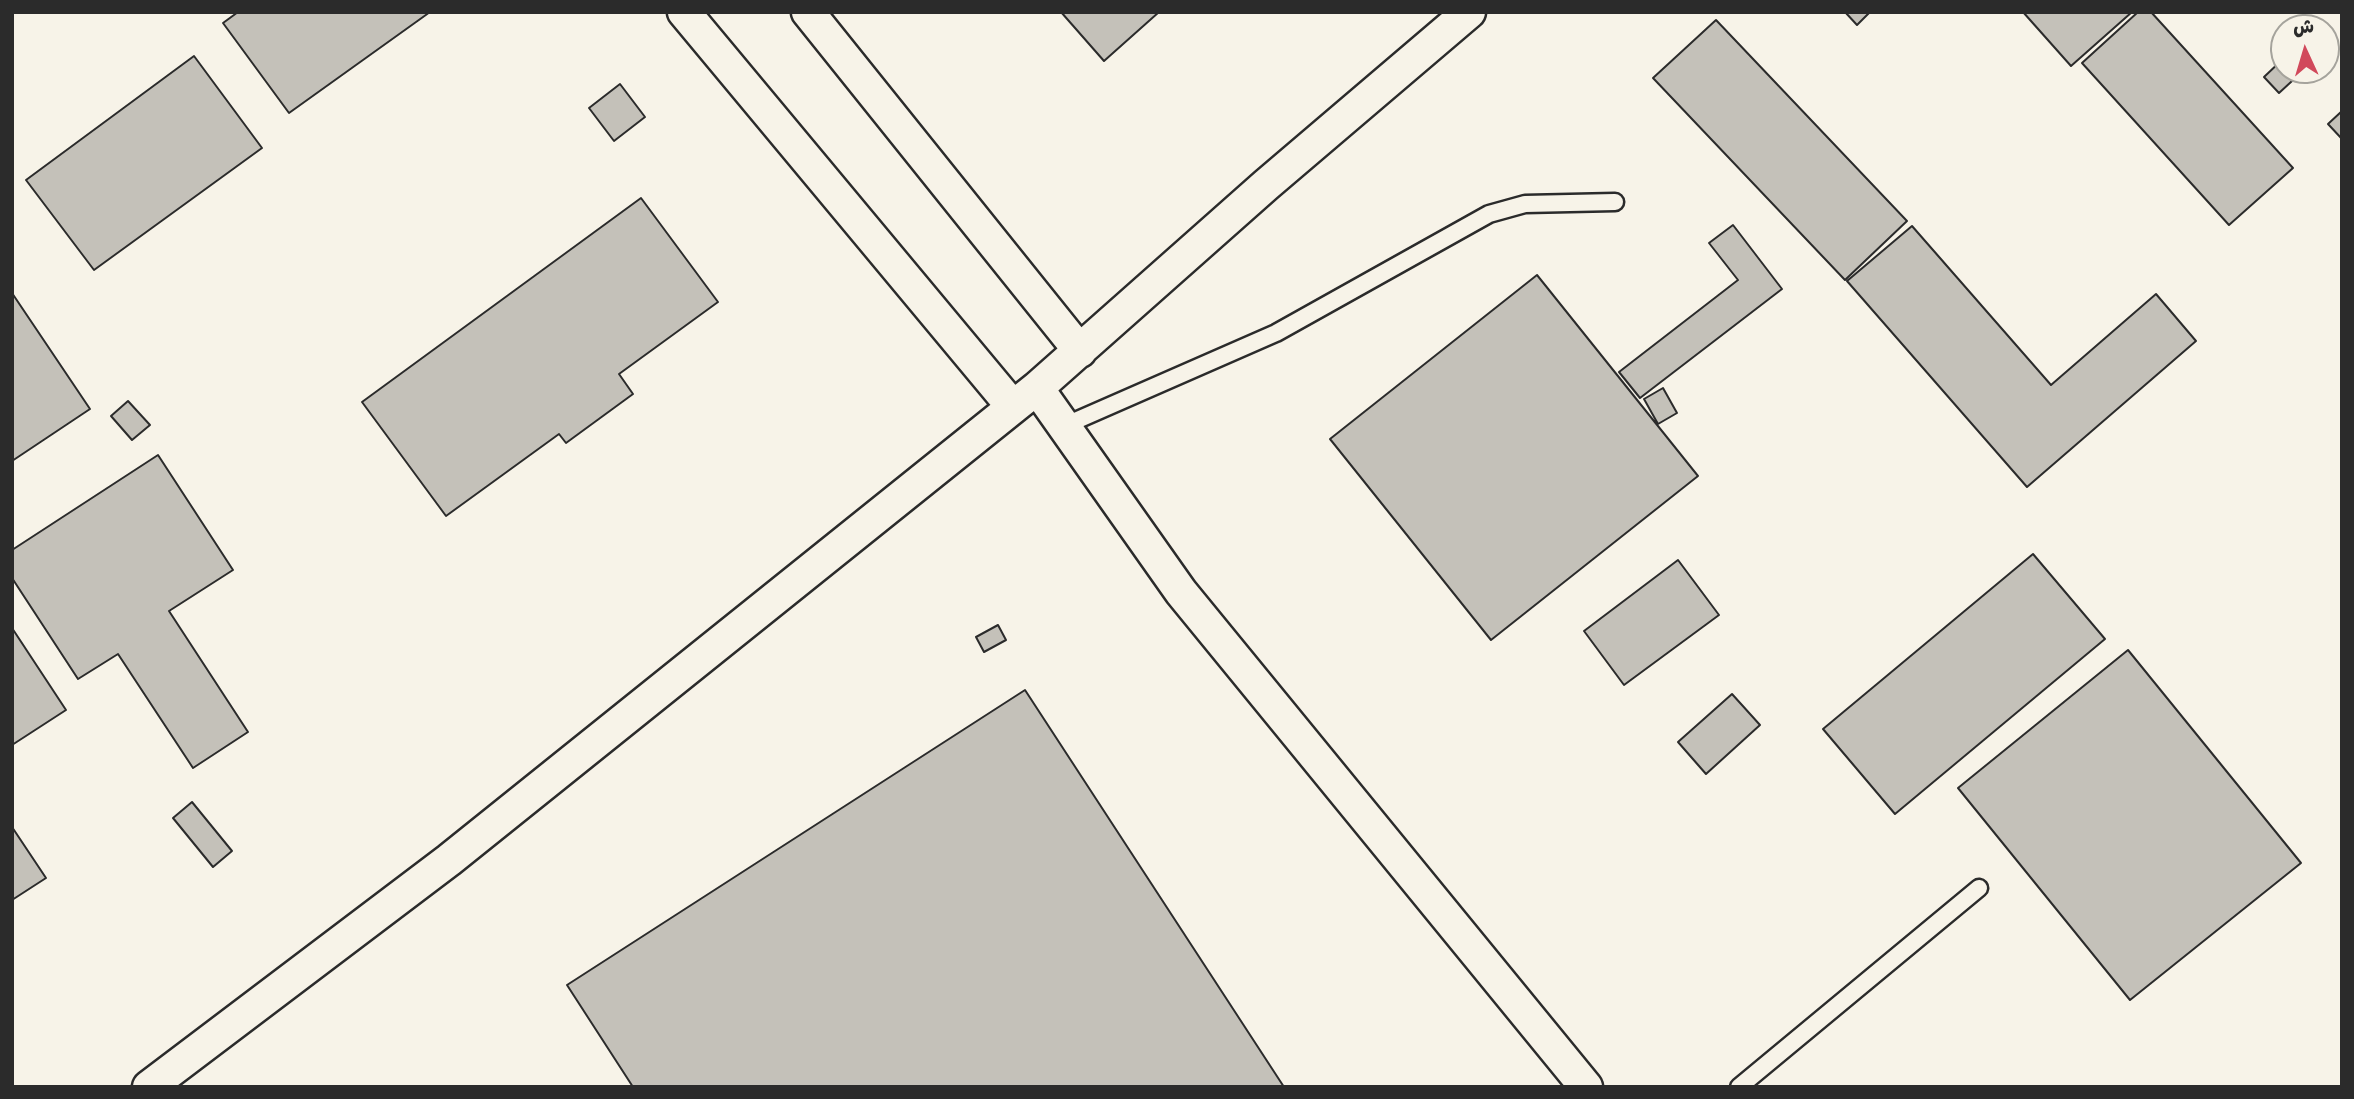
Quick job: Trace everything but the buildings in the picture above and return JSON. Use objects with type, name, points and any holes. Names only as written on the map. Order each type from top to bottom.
[{"type":"street","points":[[684,12],[1025,398],[1066,425],[1181,592],[1586,1087]]},
{"type":"street","points":[[808,12],[1080,351]]},
{"type":"street","points":[[149,1087],[449,860],[1025,398],[1469,12]]},
{"type":"lane","points":[[1066,425],[1276,332],[1489,214],[1525,204],[1615,202]]},
{"type":"lane","points":[[1739,1087],[1979,888]]}]
